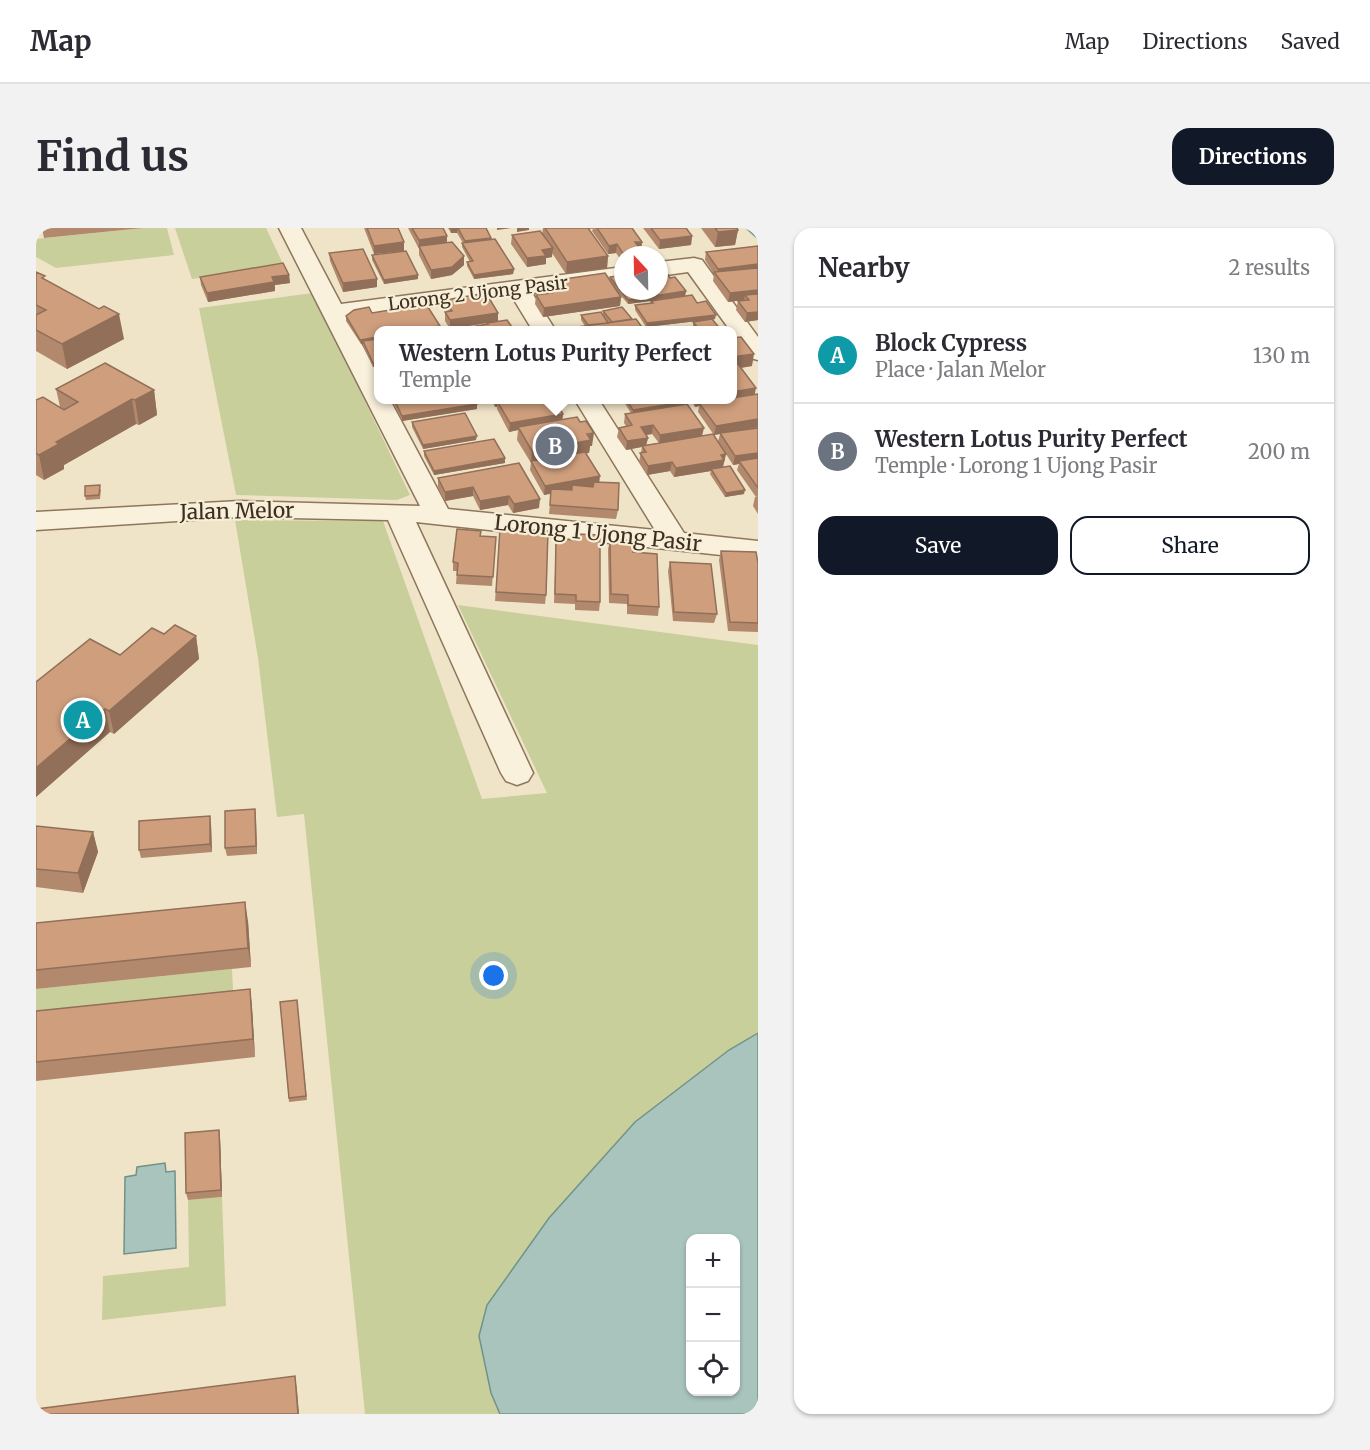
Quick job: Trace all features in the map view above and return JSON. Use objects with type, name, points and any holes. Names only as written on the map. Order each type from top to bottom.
[{"type":"street","points":[[290,228],[374,391]]},
{"type":"street","points":[[668,269],[694,265],[758,353]]},
{"type":"street","name":"Lorong 2 Ujong Pasir","points":[[333,312],[614,275]]},
{"type":"street","points":[[518,288],[542,326]]},
{"type":"street","points":[[381,404],[438,516]]},
{"type":"street","points":[[590,404],[675,541]]},
{"type":"street","name":"Jalan Melor","points":[[36,521],[115,521],[240,509],[398,512],[438,516]]},
{"type":"street","points":[[398,512],[517,773]]},
{"type":"street","name":"Lorong 1 Ujong Pasir","points":[[438,516],[758,550]]},
{"type":"green space","points":[[143,228],[167,228],[174,255],[56,268],[36,257],[36,239]]},
{"type":"green space","points":[[175,228],[266,228],[284,266],[192,279]]},
{"type":"green space","points":[[313,293],[410,495],[397,500],[236,495],[199,308]]},
{"type":"green space","points":[[235,520],[383,521],[482,799],[547,793],[458,605],[758,645],[758,1033],[729,1050],[635,1122],[491,1393],[500,1414],[365,1414],[304,814],[277,817],[258,658]]},
{"type":"green space","points":[[232,969],[234,1009],[36,1030],[36,989]]},
{"type":"green space","points":[[222,1197],[226,1306],[102,1320],[103,1276],[189,1267],[188,1200]]},
{"type":"water","points":[[758,1033],[758,1414],[500,1414],[491,1393],[479,1336],[487,1305],[549,1218],[635,1122],[729,1050]]},
{"type":"water","points":[[165,1163],[166,1172],[175,1171],[176,1248],[124,1254],[125,1177],[136,1175],[137,1167]]},
{"type":"building","points":[[367,228],[398,228],[404,242],[374,246]]},
{"type":"building","points":[[412,228],[443,228],[447,236],[419,240]]},
{"type":"building","points":[[458,228],[486,228],[491,238],[465,241]]},
{"type":"building","points":[[545,228],[588,228],[608,256],[567,262]]},
{"type":"building","points":[[597,228],[632,228],[642,242],[635,242],[638,246],[618,246],[617,244],[609,246]]},
{"type":"building","points":[[651,228],[686,228],[692,236],[660,240]]},
{"type":"building","points":[[715,228],[737,228],[738,230],[718,232]]},
{"type":"building","points":[[540,231],[553,248],[542,250],[546,256],[527,258],[512,235]]},
{"type":"building","points":[[495,239],[514,269],[474,275],[467,262],[473,261],[462,243]]},
{"type":"building","points":[[452,242],[464,256],[452,267],[431,270],[419,246]]},
{"type":"building","points":[[758,246],[758,264],[718,269],[706,252]]},
{"type":"building","points":[[363,249],[377,279],[343,283],[329,253]]},
{"type":"building","points":[[406,251],[418,275],[384,280],[372,255]]},
{"type":"building","points":[[283,263],[289,275],[272,277],[274,282],[207,293],[200,277]]},
{"type":"building","points":[[758,268],[758,290],[730,293],[714,272]]},
{"type":"building","points":[[36,272],[45,276],[42,278],[99,309],[104,306],[119,314],[62,344],[36,330],[36,315],[46,310],[36,305]]},
{"type":"building","points":[[605,273],[614,286],[614,298],[544,308],[536,295],[552,293],[549,288],[561,286],[557,280]]},
{"type":"building","points":[[668,275],[670,278],[675,277],[686,291],[668,294]]},
{"type":"building","points":[[486,293],[498,313],[450,320],[445,312],[452,311],[445,300]]},
{"type":"building","points":[[758,294],[758,312],[747,313],[738,301],[749,300],[745,295]]},
{"type":"building","points":[[692,295],[697,303],[706,301],[716,315],[647,323],[635,305]]},
{"type":"building","points":[[426,304],[440,326],[374,326],[374,338],[360,340],[346,316],[354,310],[369,307],[372,313]]},
{"type":"building","points":[[622,307],[632,319],[612,322],[603,311]]},
{"type":"building","points":[[601,312],[608,323],[588,325],[581,315]]},
{"type":"building","points":[[636,319],[641,326],[584,326]]},
{"type":"building","points":[[712,319],[718,326],[696,326],[693,322]]},
{"type":"building","points":[[507,320],[511,326],[476,326]]},
{"type":"building","points":[[737,337],[741,337],[754,354],[737,356]]},
{"type":"building","points":[[374,340],[374,363],[373,363],[363,341]]},
{"type":"building","points":[[105,363],[154,390],[135,400],[132,399],[56,442],[59,444],[39,455],[36,453],[36,400],[43,397],[64,410],[78,402],[56,389]]},
{"type":"building","points":[[737,364],[738,364],[756,388],[737,391]]},
{"type":"building","points":[[758,394],[758,419],[716,426],[700,404],[737,404],[737,397]]},
{"type":"building","points":[[396,404],[477,404],[402,416]]},
{"type":"building","points":[[499,404],[557,404],[563,414],[510,423]]},
{"type":"building","points":[[629,404],[671,404],[633,410]]},
{"type":"building","points":[[687,404],[704,428],[660,435],[653,425],[641,427],[648,438],[627,441],[619,428],[632,425],[625,414]]},
{"type":"building","points":[[465,413],[477,436],[423,445],[412,422]]},
{"type":"building","points":[[577,417],[580,422],[586,421],[594,433],[587,434],[591,440],[532,451],[518,427]]},
{"type":"building","points":[[758,428],[758,453],[735,456],[720,433]]},
{"type":"building","points":[[713,434],[726,454],[721,455],[724,460],[676,468],[672,462],[648,466],[640,453],[646,452],[642,446]]},
{"type":"building","points":[[494,439],[505,458],[434,471],[424,451]]},
{"type":"building","points":[[585,452],[600,476],[545,486],[531,461]]},
{"type":"building","points":[[758,458],[758,488],[739,461]]},
{"type":"building","points":[[519,463],[540,499],[514,504],[509,496],[480,501],[473,487],[445,492],[438,478]]},
{"type":"building","points":[[730,466],[745,490],[726,493],[711,469]]},
{"type":"building","points":[[594,482],[619,483],[618,510],[550,505],[551,489],[572,490],[572,485],[593,487]]},
{"type":"building","points":[[100,485],[99,495],[85,496],[85,486]]},
{"type":"building","points":[[500,528],[548,531],[546,595],[496,592]]},
{"type":"building","points":[[457,529],[481,531],[480,536],[496,537],[493,577],[457,575],[458,563],[453,562]]},
{"type":"building","points":[[576,534],[600,535],[600,602],[576,601],[576,595],[555,594],[556,539],[576,540]]},
{"type":"building","points":[[610,540],[633,540],[633,552],[657,554],[659,607],[628,605],[628,595],[611,594]]},
{"type":"building","points":[[721,551],[756,552],[758,623],[730,622]]},
{"type":"building","points":[[670,562],[711,564],[717,614],[674,612]]},
{"type":"building","points":[[175,625],[196,636],[109,711],[105,709],[36,768],[36,682],[90,639],[120,655],[152,628],[164,634]]},
{"type":"building","points":[[255,809],[256,846],[225,848],[225,811]]},
{"type":"building","points":[[210,816],[210,844],[139,850],[139,821]]},
{"type":"building","points":[[36,826],[93,832],[78,873],[36,869]]},
{"type":"building","points":[[245,902],[248,948],[36,970],[36,923]]},
{"type":"building","points":[[250,989],[253,1039],[36,1062],[36,1011]]},
{"type":"building","points":[[297,1000],[306,1096],[289,1098],[280,1002]]},
{"type":"building","points":[[219,1130],[221,1190],[186,1193],[185,1133]]},
{"type":"building","points":[[295,1376],[298,1414],[36,1414],[36,1409]]},
{"type":"waterway","points":[[748,228],[758,238]]},
{"type":"place","name":"Western Lotus Purity Perfect","points":[[555,446]]},
{"type":"place","name":"Block Cypress","points":[[83,720]]}]
